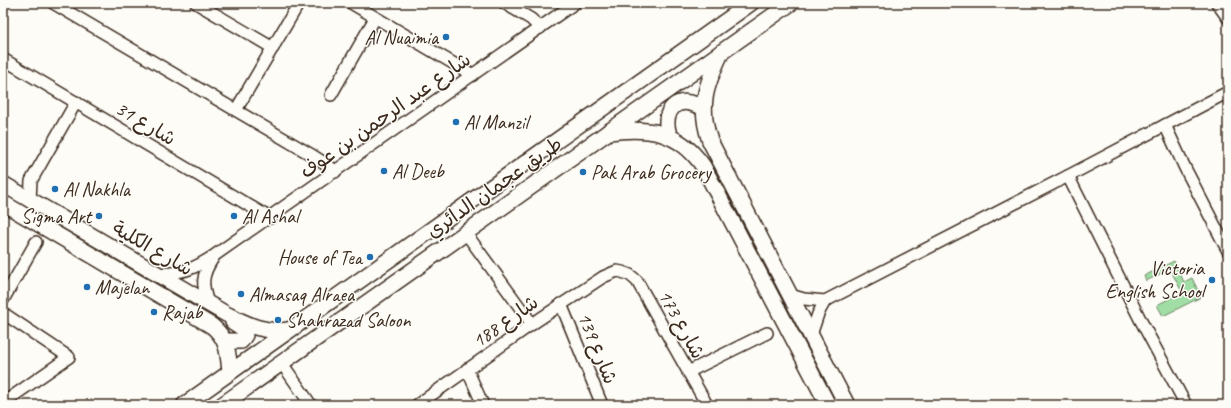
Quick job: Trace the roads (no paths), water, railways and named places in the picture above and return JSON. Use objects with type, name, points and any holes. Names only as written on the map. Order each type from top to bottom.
[{"type":"main road","name":"طريق عجمان الدائري","points":[[184,405],[751,3]]},
{"type":"main road","name":"طريق عجمان الدائري","points":[[227,403],[281,362],[791,3]]},
{"type":"main road","points":[[721,52],[708,83],[704,109],[708,134],[713,148],[847,405]]},
{"type":"main road","points":[[670,137],[666,126],[666,121],[672,108],[686,102],[696,103],[704,109]]},
{"type":"main road","points":[[607,132],[642,130],[670,137],[691,152],[703,166],[828,405]]},
{"type":"main road","name":"شارع الكلية","points":[[9,187],[226,314],[262,330],[289,330]]},
{"type":"main road","name":"شارع الكلية","points":[[3,203],[212,326],[218,330],[225,341]]},
{"type":"main road","points":[[226,314],[231,321],[244,329],[245,335],[240,341],[225,341],[230,372]]},
{"type":"street","points":[[53,3],[310,154],[335,172]]},
{"type":"street","points":[[196,3],[272,48]]},
{"type":"street","points":[[236,110],[299,3]]},
{"type":"street","points":[[350,3],[473,75]]},
{"type":"street","points":[[504,3],[531,19],[540,28]]},
{"type":"street","name":"شارع عبد الرحمن بن عوف","points":[[158,274],[182,272],[196,267],[215,255],[270,218],[575,3]]},
{"type":"street","points":[[1217,3],[1228,18]]},
{"type":"street","points":[[331,95],[375,18]]},
{"type":"street","name":"شارع 31","points":[[3,59],[270,218]]},
{"type":"street","points":[[790,295],[804,299],[825,301],[1228,92]]},
{"type":"street","points":[[30,200],[31,181],[76,102]]},
{"type":"street","points":[[1165,125],[1185,168],[1228,251]]},
{"type":"street","points":[[1068,176],[1186,405]]},
{"type":"street","points":[[9,187],[31,181]]},
{"type":"street","points":[[465,232],[532,324]]},
{"type":"street","points":[[3,300],[36,242]]},
{"type":"street","name":"شارع عبد الرحمن بن عوف","points":[[208,304],[203,281],[207,267],[215,255]]},
{"type":"street","name":"شارع 188","points":[[416,405],[561,304],[602,277],[617,271]]},
{"type":"street","name":"شارع 173","points":[[617,271],[626,273],[637,282],[706,405]]},
{"type":"street","points":[[811,335],[818,314],[825,301]]},
{"type":"street","name":"شارع 139","points":[[561,304],[602,405]]},
{"type":"street","points":[[3,313],[68,357],[3,403]]},
{"type":"street","points":[[688,372],[767,333]]},
{"type":"street","points":[[281,362],[311,405]]},
{"type":"street","points":[[467,369],[483,405]]},
{"type":"place","name":"Al Nuaimia","points":[[446,37]]},
{"type":"place","name":"Al Manzil","points":[[456,122]]},
{"type":"place","name":"Al Deeb","points":[[384,171]]},
{"type":"place","name":"Pak Arab Grocery","points":[[583,172]]},
{"type":"place","name":"Al Nakhla","points":[[55,189]]},
{"type":"place","name":"Sigma Art","points":[[99,216]]},
{"type":"place","name":"Al Ashal","points":[[234,216]]},
{"type":"place","name":"House of Tea","points":[[370,257]]},
{"type":"place","name":"Victoria English School","points":[[1212,280]]},
{"type":"place","name":"Majelan","points":[[87,287]]},
{"type":"place","name":"Almasaq Alraea","points":[[241,294]]},
{"type":"place","name":"Rajab","points":[[154,312]]},
{"type":"place","name":"Shahrazad Saloon","points":[[278,320]]}]
